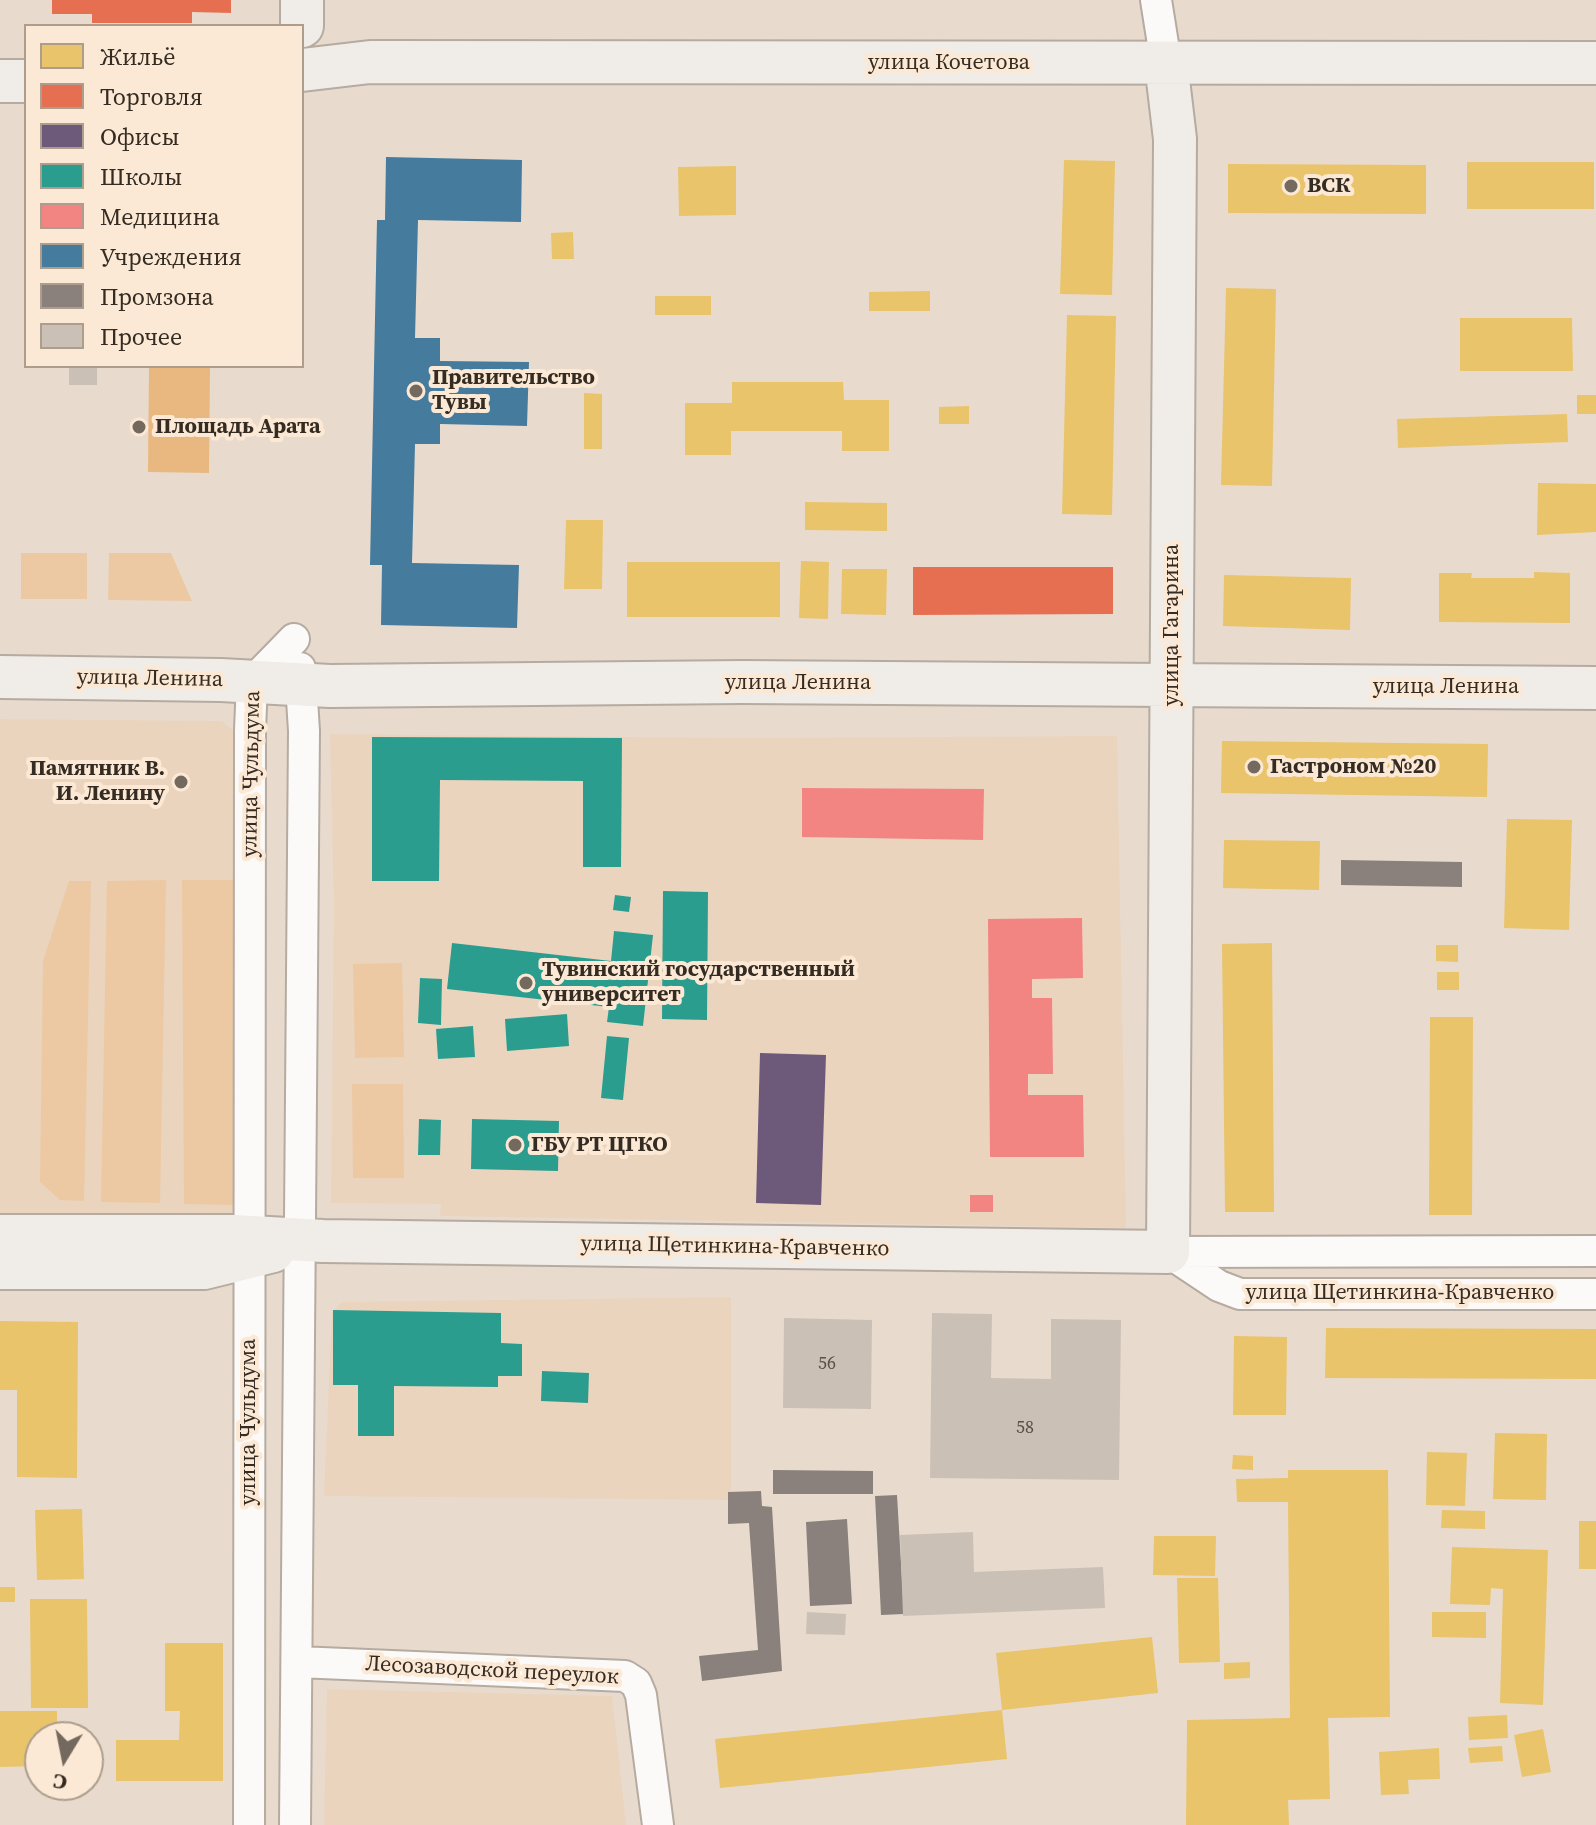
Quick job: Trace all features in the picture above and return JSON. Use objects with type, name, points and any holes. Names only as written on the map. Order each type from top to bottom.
[{"type":"street","points":[[274,0],[274,24]]},
{"type":"street","points":[[302,0],[302,24]]},
{"type":"street","name":"улица Гагарина","points":[[1156,0],[1175,139],[1168,1252]]},
{"type":"street","name":"улица Кочетова","points":[[304,70],[370,62],[1596,63]]},
{"type":"street","points":[[0,81],[24,81]]},
{"type":"street","name":"улица Ленина","points":[[0,677],[304,684],[851,682],[1172,687],[1596,688]]},
{"type":"street","name":"улица Чульдума","points":[[249,1825],[252,682]]},
{"type":"street","points":[[295,1825],[304,684]]},
{"type":"street","name":"улица Щетинкина-Кравченко","points":[[0,1236],[250,1248]]},
{"type":"street","name":"улица Щетинкина-Кравченко","points":[[0,1268],[178,1269],[250,1248],[301,1241],[1168,1252],[1596,1251]]},
{"type":"street","name":"улица Щетинкина-Кравченко","points":[[1168,1252],[1219,1286],[1240,1294],[1596,1294]]},
{"type":"street","name":"Лесозаводской переулок","points":[[298,1662],[625,1676],[636,1683],[641,1695],[658,1825]]},
{"type":"shaded area","points":[[149,368],[210,368],[209,473],[148,472]]},
{"type":"shaded area","points":[[21,553],[87,553],[87,599],[21,599]]},
{"type":"shaded area","points":[[109,553],[171,553],[192,601],[108,600]]},
{"type":"shaded area","points":[[0,719],[222,721],[242,738],[255,1230],[0,1233]]},
{"type":"shaded area","points":[[330,734],[740,738],[1117,736],[1126,1228],[440,1216],[441,1204],[331,1203],[334,908]]},
{"type":"shaded area","points":[[166,880],[160,1203],[101,1202],[107,881]]},
{"type":"shaded area","points":[[182,880],[235,880],[237,1205],[184,1204]]},
{"type":"shaded area","points":[[69,881],[91,881],[84,1201],[60,1200],[40,1182],[43,961]]},
{"type":"shaded area","points":[[402,963],[404,1057],[355,1058],[353,964]]},
{"type":"shaded area","points":[[352,1084],[403,1084],[404,1178],[353,1178]]},
{"type":"shaded area","points":[[731,1297],[731,1500],[324,1496],[332,1312],[342,1302]]},
{"type":"shaded area","points":[[327,1689],[612,1696],[626,1825],[324,1825]]},
{"type":"building: Жильё","points":[[1064,160],[1115,161],[1112,295],[1060,294]]},
{"type":"building: Жильё","points":[[1467,162],[1594,162],[1594,209],[1467,209]]},
{"type":"building: Жильё","points":[[1228,164],[1426,165],[1426,214],[1228,213]]},
{"type":"building: Жильё","points":[[736,166],[736,215],[679,216],[678,167]]},
{"type":"building: Жильё","points":[[573,232],[574,259],[552,259],[551,233]]},
{"type":"building: Жильё","points":[[1226,288],[1276,289],[1272,486],[1221,485]]},
{"type":"building: Жильё","points":[[930,291],[930,311],[869,311],[869,292]]},
{"type":"building: Жильё","points":[[655,296],[711,296],[711,315],[655,315]]},
{"type":"building: Жильё","points":[[1067,315],[1116,316],[1112,515],[1062,514]]},
{"type":"building: Жильё","points":[[1460,318],[1572,318],[1573,371],[1460,371]]},
{"type":"building: Жильё","points":[[732,382],[843,382],[844,400],[889,400],[889,451],[842,451],[842,431],[731,431],[731,455],[685,455],[685,403],[732,403]]},
{"type":"building: Жильё","points":[[584,393],[602,394],[602,449],[584,449]]},
{"type":"building: Жильё","points":[[1577,395],[1596,395],[1596,414],[1577,414]]},
{"type":"building: Жильё","points":[[969,406],[969,424],[939,424],[939,407]]},
{"type":"building: Жильё","points":[[1567,414],[1568,442],[1398,448],[1397,419]]},
{"type":"building: Жильё","points":[[1538,483],[1596,484],[1596,532],[1537,535]]},
{"type":"building: Жильё","points":[[805,502],[887,503],[887,531],[805,530]]},
{"type":"building: Жильё","points":[[566,520],[603,520],[602,589],[564,589]]},
{"type":"building: Жильё","points":[[801,561],[829,562],[828,619],[799,618]]},
{"type":"building: Жильё","points":[[627,562],[780,562],[780,617],[627,617]]},
{"type":"building: Жильё","points":[[842,569],[887,569],[886,615],[841,614]]},
{"type":"building: Жильё","points":[[1534,572],[1570,573],[1570,623],[1439,622],[1439,573],[1472,573],[1471,578],[1534,578]]},
{"type":"building: Жильё","points":[[1224,575],[1351,578],[1350,630],[1223,626]]},
{"type":"building: Жильё","points":[[1222,741],[1488,744],[1487,797],[1221,793]]},
{"type":"building: Жильё","points":[[1507,819],[1572,820],[1569,930],[1504,928]]},
{"type":"building: Жильё","points":[[1224,840],[1320,841],[1319,890],[1223,888]]},
{"type":"building: Жильё","points":[[1272,943],[1274,1212],[1225,1212],[1222,944]]},
{"type":"building: Жильё","points":[[1436,945],[1458,945],[1458,962],[1436,961]]},
{"type":"building: Жильё","points":[[1437,972],[1459,972],[1459,990],[1437,990]]},
{"type":"building: Жильё","points":[[1430,1017],[1473,1017],[1472,1215],[1429,1215]]},
{"type":"building: Жильё","points":[[0,1321],[78,1322],[77,1478],[17,1477],[17,1390],[0,1390]]},
{"type":"building: Жильё","points":[[1326,1328],[1596,1329],[1596,1379],[1325,1378]]},
{"type":"building: Жильё","points":[[1234,1336],[1287,1337],[1286,1415],[1233,1415]]},
{"type":"building: Жильё","points":[[1495,1433],[1547,1434],[1546,1500],[1493,1499]]},
{"type":"building: Жильё","points":[[1427,1452],[1467,1453],[1465,1506],[1426,1505]]},
{"type":"building: Жильё","points":[[1233,1455],[1253,1456],[1253,1470],[1232,1469]]},
{"type":"building: Жильё","points":[[1288,1470],[1388,1470],[1390,1717],[1328,1718],[1330,1799],[1288,1800],[1289,1825],[1186,1825],[1187,1720],[1290,1718],[1288,1502],[1237,1502],[1236,1479],[1288,1478]]},
{"type":"building: Жильё","points":[[82,1509],[84,1579],[37,1580],[35,1510]]},
{"type":"building: Жильё","points":[[1442,1510],[1485,1511],[1485,1529],[1441,1528]]},
{"type":"building: Жильё","points":[[1579,1521],[1596,1521],[1596,1569],[1579,1569]]},
{"type":"building: Жильё","points":[[1154,1536],[1216,1536],[1215,1576],[1153,1575]]},
{"type":"building: Жильё","points":[[1452,1547],[1548,1550],[1543,1705],[1500,1703],[1503,1589],[1491,1588],[1490,1605],[1450,1604]]},
{"type":"building: Жильё","points":[[1177,1578],[1218,1578],[1220,1662],[1179,1663]]},
{"type":"building: Жильё","points":[[0,1587],[15,1587],[15,1602],[0,1602]]},
{"type":"building: Жильё","points":[[30,1599],[87,1599],[88,1708],[31,1708]]},
{"type":"building: Жильё","points":[[1432,1612],[1486,1612],[1486,1638],[1432,1637]]},
{"type":"building: Жильё","points":[[1152,1637],[1158,1693],[1002,1710],[996,1653]]},
{"type":"building: Жильё","points":[[165,1643],[223,1643],[223,1781],[116,1781],[116,1740],[179,1740],[180,1711],[165,1711]]},
{"type":"building: Жильё","points":[[1250,1662],[1250,1678],[1224,1679],[1224,1663]]},
{"type":"building: Жильё","points":[[1002,1710],[1007,1759],[720,1788],[715,1739]]},
{"type":"building: Жильё","points":[[0,1711],[57,1711],[57,1721],[24,1721],[24,1766],[0,1767]]},
{"type":"building: Жильё","points":[[1507,1715],[1508,1738],[1469,1740],[1468,1717]]},
{"type":"building: Жильё","points":[[1543,1729],[1551,1772],[1522,1777],[1514,1735]]},
{"type":"building: Жильё","points":[[1502,1746],[1503,1761],[1470,1763],[1468,1748]]},
{"type":"building: Жильё","points":[[1439,1748],[1440,1779],[1408,1780],[1409,1794],[1381,1795],[1379,1752]]},
{"type":"building: Торговля","points":[[52,0],[231,0],[231,13],[192,12],[192,23],[92,23],[92,14],[52,14]]},
{"type":"building: Торговля","points":[[913,567],[1113,567],[1113,614],[913,615]]},
{"type":"building: Офисы","points":[[760,1053],[826,1055],[821,1205],[756,1203]]},
{"type":"building: Школы","points":[[372,737],[622,738],[621,867],[583,867],[583,781],[440,780],[439,881],[372,881]]},
{"type":"building: Школы","points":[[663,891],[708,892],[707,1020],[662,1019]]},
{"type":"building: Школы","points":[[615,895],[631,897],[629,912],[613,910]]},
{"type":"building: Школы","points":[[614,931],[653,935],[643,1026],[607,1022],[609,1007],[447,989],[452,943],[611,961]]},
{"type":"building: Школы","points":[[420,978],[442,979],[441,1025],[418,1023]]},
{"type":"building: Школы","points":[[567,1014],[569,1046],[507,1051],[505,1019]]},
{"type":"building: Школы","points":[[473,1026],[475,1057],[438,1059],[436,1029]]},
{"type":"building: Школы","points":[[607,1036],[629,1038],[623,1100],[601,1098]]},
{"type":"building: Школы","points":[[419,1119],[441,1120],[440,1155],[418,1155]]},
{"type":"building: Школы","name":"ГБУ РТ ЦГКО","points":[[472,1119],[559,1121],[558,1171],[471,1169]]},
{"type":"building: Школы","points":[[333,1310],[501,1313],[501,1343],[522,1344],[522,1376],[498,1376],[498,1387],[394,1386],[394,1436],[358,1436],[358,1385],[333,1385]]},
{"type":"building: Школы","points":[[542,1371],[589,1373],[588,1403],[541,1401]]},
{"type":"building: Медицина","points":[[802,788],[984,789],[983,840],[802,837]]},
{"type":"building: Медицина","points":[[1082,918],[1083,978],[1032,979],[1032,998],[1052,998],[1053,1074],[1028,1074],[1028,1095],[1083,1095],[1084,1157],[990,1157],[988,919]]},
{"type":"building: Медицина","points":[[970,1195],[993,1195],[993,1212],[970,1212]]},
{"type":"building: Учреждения","points":[[386,157],[522,160],[521,222],[418,220],[415,338],[440,338],[440,361],[529,362],[527,426],[440,424],[440,444],[415,444],[412,563],[519,565],[517,628],[381,625],[382,565],[370,565],[377,220],[385,220]]},
{"type":"building: Промзона","points":[[1341,860],[1462,862],[1462,887],[1341,885]]},
{"type":"building: Промзона","points":[[773,1470],[873,1471],[873,1494],[773,1494]]},
{"type":"building: Промзона","points":[[761,1491],[762,1506],[772,1507],[782,1671],[702,1681],[699,1656],[758,1650],[749,1523],[728,1524],[728,1492]]},
{"type":"building: Промзона","points":[[897,1495],[904,1614],[881,1615],[875,1496]]},
{"type":"building: Промзона","points":[[847,1519],[852,1604],[810,1606],[806,1522]]},
{"type":"building: Прочее","points":[[69,368],[97,368],[97,385],[69,385]]},
{"type":"building: Прочее","points":[[932,1313],[992,1314],[991,1378],[1051,1379],[1051,1319],[1121,1320],[1119,1480],[930,1478]]},
{"type":"building: Прочее","points":[[784,1318],[872,1320],[871,1409],[783,1408]]},
{"type":"building: Прочее","points":[[973,1532],[974,1572],[1103,1567],[1105,1608],[903,1616],[900,1535]]},
{"type":"building: Прочее","points":[[807,1612],[846,1614],[845,1635],[806,1634]]},
{"type":"place","name":"ВСК","points":[[1291,186]]},
{"type":"place","name":"Правительство Тувы","points":[[416,391]]},
{"type":"place","name":"Площадь Арата","points":[[139,427]]},
{"type":"place","name":"Гастроном №20","points":[[1254,767]]},
{"type":"place","name":"Памятник В. И. Ленину","points":[[181,782]]},
{"type":"place","name":"Тувинский государственный университет","points":[[526,983]]},
{"type":"place","name":"ГБУ РТ ЦГКО","points":[[515,1145]]}]
